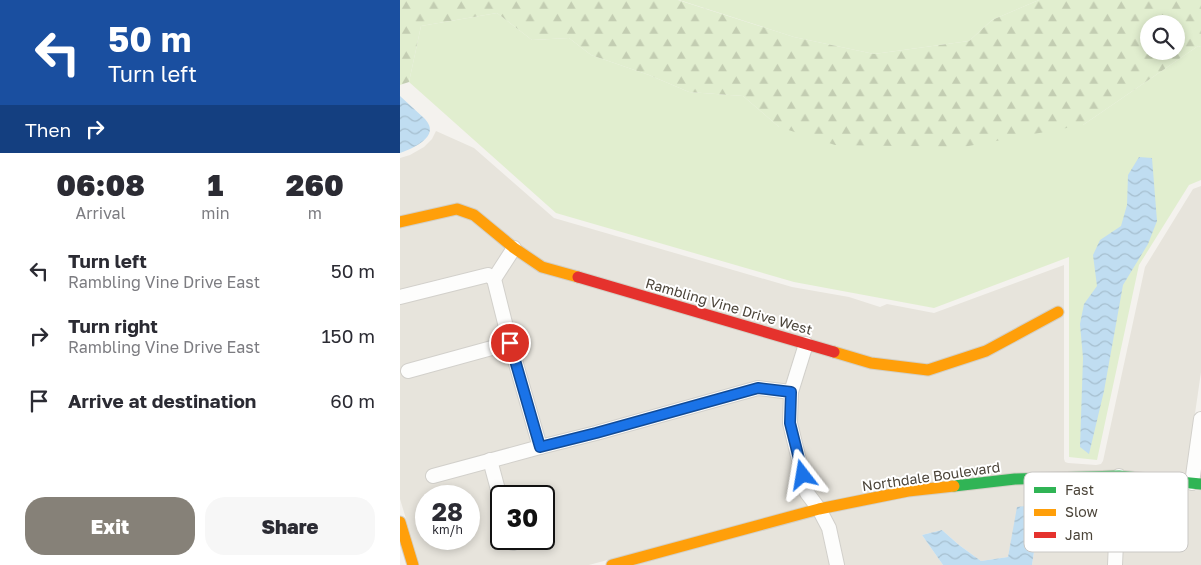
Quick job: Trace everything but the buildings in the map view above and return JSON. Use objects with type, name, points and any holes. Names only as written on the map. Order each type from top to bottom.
[{"type":"street","name":"Rambling Vine Drive West","points":[[400,222],[457,209],[474,215],[514,248],[542,267],[871,363],[928,370],[986,351],[1058,312]]},
{"type":"street","points":[[494,279],[514,248]]},
{"type":"street","points":[[400,297],[488,275],[494,279],[540,447]]},
{"type":"street","points":[[408,371],[510,343]]},
{"type":"street","points":[[806,344],[791,392],[790,423],[807,493],[819,509],[829,528],[837,565]]},
{"type":"street","points":[[433,476],[758,388],[791,392]]},
{"type":"street","points":[[1196,484],[1201,419]]},
{"type":"street","points":[[490,460],[497,485]]},
{"type":"street","name":"Northdale Boulevard","points":[[612,565],[819,509],[908,491],[1024,479]]},
{"type":"street","points":[[400,522],[413,565]]},
{"type":"street","points":[[1115,565],[1116,552]]},
{"type":"shaded area","points":[[436,131],[474,148],[554,218],[792,287],[849,297],[880,307],[887,304],[934,313],[1064,265],[1064,459],[1068,463],[1096,465],[1101,464],[1103,461],[1145,267],[1193,189],[1201,186],[1201,372],[1187,472],[1024,472],[1024,482],[817,503],[589,565],[420,565],[415,550],[480,550],[480,485],[415,485],[415,548],[400,499],[400,158],[424,147],[432,139]]},
{"type":"shaded area","points":[[1024,485],[1024,523],[1012,537],[1008,557],[981,561],[942,530],[922,535],[943,565],[844,565],[835,526],[829,513],[909,497]]},
{"type":"shaded area","points":[[1188,490],[1201,491],[1201,565],[1122,565],[1123,552],[1188,552]]},
{"type":"shaded area","points":[[815,516],[822,530],[830,565],[635,565]]},
{"type":"shaded area","points":[[1034,552],[1109,552],[1109,565],[1032,565]]},
{"type":"green space","points":[[400,0],[678,0],[794,37],[874,54],[969,41],[992,20],[1039,0],[1201,0],[1201,47],[1198,46],[1185,55],[1185,15],[1140,15],[1140,60],[1178,60],[1083,125],[963,147],[835,145],[779,127],[743,96],[689,92],[649,75],[591,55],[569,38],[532,40],[497,13],[421,26],[409,82],[400,85]]},
{"type":"green space","points":[[679,0],[1039,0],[992,20],[969,41],[874,54],[794,37]]},
{"type":"green space","points":[[497,13],[532,40],[569,38],[591,55],[649,75],[689,92],[743,96],[779,127],[1083,125],[1178,60],[1185,60],[1185,55],[1198,46],[1201,47],[1201,180],[1189,185],[1139,265],[1097,460],[1069,457],[1069,257],[934,308],[794,282],[556,213],[409,82],[421,26]]},
{"type":"water","points":[[400,96],[425,119],[430,131],[428,136],[418,145],[400,153]]},
{"type":"water","points":[[1139,157],[1152,158],[1157,221],[1148,244],[1123,285],[1104,391],[1089,454],[1080,447],[1083,358],[1080,324],[1084,304],[1097,286],[1093,255],[1100,240],[1121,226],[1127,205],[1128,175]]},
{"type":"water","points":[[1024,506],[1024,552],[1034,552],[1032,565],[943,565],[922,535],[942,530],[981,561],[1008,557],[1017,507]]},
{"type":"traffic: fast","points":[[954,486],[1024,479]]},
{"type":"traffic: fast","points":[[1188,483],[1201,484]]},
{"type":"traffic: slow","points":[[400,222],[457,209],[474,215],[514,248],[542,267],[578,277]]},
{"type":"traffic: slow","points":[[834,352],[871,363],[928,370],[986,351],[1058,312]]},
{"type":"traffic: slow","points":[[612,565],[819,509],[908,491],[954,486]]},
{"type":"traffic: slow","points":[[400,522],[413,565]]},
{"type":"traffic: jam","points":[[578,277],[834,352]]},
{"type":"route","points":[[510,343],[540,447],[758,388],[791,392],[790,423],[803,475]]}]
